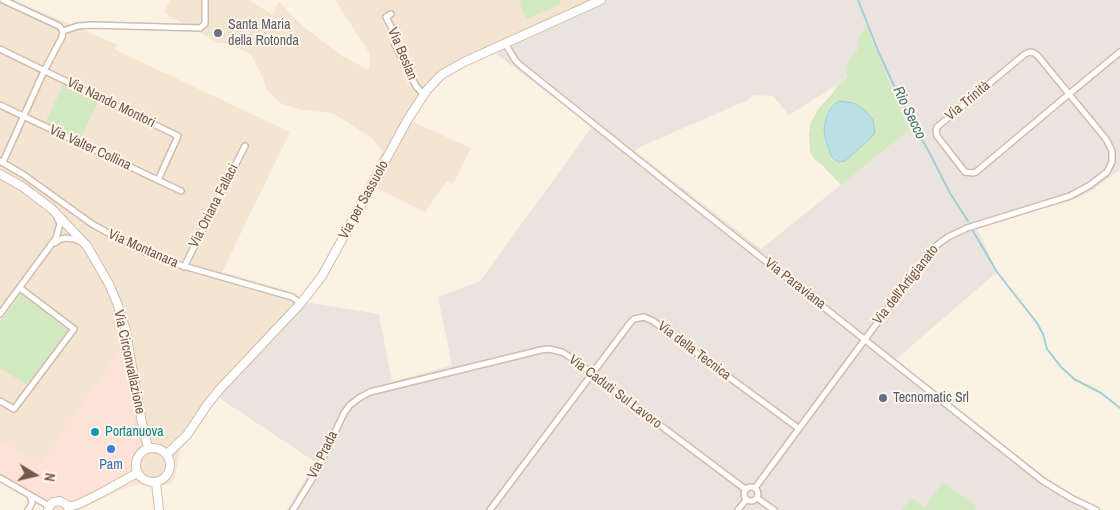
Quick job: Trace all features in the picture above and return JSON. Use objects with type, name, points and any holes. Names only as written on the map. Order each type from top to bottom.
[{"type":"main road","name":"Via per Sassuolo","points":[[167,454],[187,435],[219,390],[301,303],[322,276],[408,119],[424,94],[441,75],[505,43],[601,0]]},
{"type":"main road","name":"Via Circonvallazione","points":[[0,174],[24,187],[52,209],[87,246],[109,284],[125,327],[148,448]]},
{"type":"main road","points":[[156,448],[167,454],[170,469],[165,478],[152,482],[143,480],[137,473],[137,458],[143,450],[156,448]]},
{"type":"main road","points":[[48,508],[53,502],[60,501],[65,503],[68,509],[137,473]]},
{"type":"main road","points":[[156,482],[159,510]]},
{"type":"street","points":[[1,162],[62,37],[63,31],[59,26],[3,0]]},
{"type":"street","points":[[63,31],[78,26],[92,25],[200,28],[205,24],[205,0]]},
{"type":"street","name":"Via Beslan","points":[[391,14],[386,18],[396,36],[395,45],[416,86],[424,94]]},
{"type":"street","name":"Via Paraviana","points":[[505,43],[520,65],[1043,481],[1096,510]]},
{"type":"street","name":"Via Nando Montori","points":[[0,49],[178,136],[158,180]]},
{"type":"street","name":"Via Trinità","points":[[1113,157],[1106,139],[1069,94],[1038,56],[1030,52],[1025,54],[940,124],[936,130],[936,134],[966,172],[972,173],[979,169],[1069,94],[1120,52]]},
{"type":"street","name":"Via Valter Collina","points":[[0,106],[181,191]]},
{"type":"street","name":"Via Oriana Fallaci","points":[[184,267],[245,146]]},
{"type":"street","name":"Via dell'Artigianato","points":[[755,488],[930,252],[944,239],[967,228],[1070,196],[1108,172],[1113,157]]},
{"type":"street","name":"Via Montanara","points":[[1,162],[24,175],[71,210],[111,236],[151,255],[184,267],[291,297],[301,303]]},
{"type":"street","points":[[0,314],[56,238],[60,224],[52,209]]},
{"type":"street","points":[[52,245],[66,238],[74,239],[87,246]]},
{"type":"street","points":[[0,401],[14,410],[74,329],[20,288]]},
{"type":"street","name":"Via della Tecnica","points":[[492,510],[634,319],[649,318],[653,320],[798,428]]},
{"type":"street","name":"Via Caduti Sul Lavoro","points":[[354,402],[370,392],[541,350],[555,350],[566,355],[592,374],[745,490]]},
{"type":"street","name":"Via Prada","points":[[293,510],[317,471],[344,413],[354,402]]},
{"type":"street","points":[[0,478],[48,508]]},
{"type":"street","points":[[746,500],[744,494],[745,490],[749,487],[755,488],[758,494],[757,498]]},
{"type":"street","points":[[28,510],[32,503],[29,495]]},
{"type":"street","points":[[746,500],[752,501],[757,498]]},
{"type":"street","points":[[757,498],[774,510]]},
{"type":"street","points":[[738,510],[746,500]]},
{"type":"shaded area","points":[[0,0],[14,0],[118,45],[114,49],[290,132],[222,272],[292,292],[305,302],[216,396],[180,450],[175,477],[171,484],[156,486],[142,484],[126,488],[0,482]]},
{"type":"shaded area","points":[[170,0],[250,0],[272,15],[279,1],[309,31],[342,56],[369,70],[370,54],[335,0],[610,0],[456,70],[440,80],[425,96],[411,121],[471,148],[453,185],[447,181],[425,212],[366,183],[383,151],[371,137],[332,113],[302,110],[282,104],[266,89],[262,76],[251,55],[230,44],[218,43],[164,13]]},
{"type":"shaded area","points":[[610,0],[1120,0],[1120,170],[1090,192],[1068,202],[977,229],[997,272],[895,360],[1061,489],[1103,510],[287,510],[315,462],[216,396],[305,302],[379,314],[392,382],[452,365],[438,297],[480,281],[592,127],[495,53]],"holes":[[[866,26],[909,130],[761,249],[635,151],[640,147],[748,100],[754,95],[773,96],[789,115],[845,80],[848,63],[858,48],[859,37]]]},
{"type":"shaded area","points":[[123,344],[133,403],[142,484],[126,488],[70,510],[50,510],[0,482],[0,440],[40,464]]},
{"type":"green space","points":[[560,0],[561,4],[526,19],[519,1]]},
{"type":"green space","points":[[866,25],[909,130],[841,185],[814,159],[810,152],[809,133],[811,122],[819,108],[847,77],[848,63],[858,48],[859,37]]},
{"type":"green space","points":[[64,83],[99,100],[80,140],[45,123]]},
{"type":"green space","points":[[21,294],[68,330],[27,385],[0,368],[0,322]]},
{"type":"green space","points":[[943,482],[977,506],[974,510],[902,510],[911,498],[925,507]]},
{"type":"water","points":[[839,101],[854,103],[866,111],[873,120],[875,133],[845,161],[839,162],[831,156],[824,128],[830,109]]},
{"type":"waterway","name":"Rio Secco","points":[[858,0],[879,53],[908,116],[950,193],[968,221]]},
{"type":"waterway","name":"Rio Secco","points":[[973,231],[997,272],[1037,323],[1043,334],[1047,349],[1061,367],[1074,379],[1101,393],[1120,408]]},
{"type":"place","name":"Santa Maria della Rotonda","points":[[218,33]]},
{"type":"place","name":"Tecnomatic Srl","points":[[883,398]]},
{"type":"place","name":"Portanuova","points":[[95,432]]},
{"type":"place","name":"Pam","points":[[111,449]]}]
